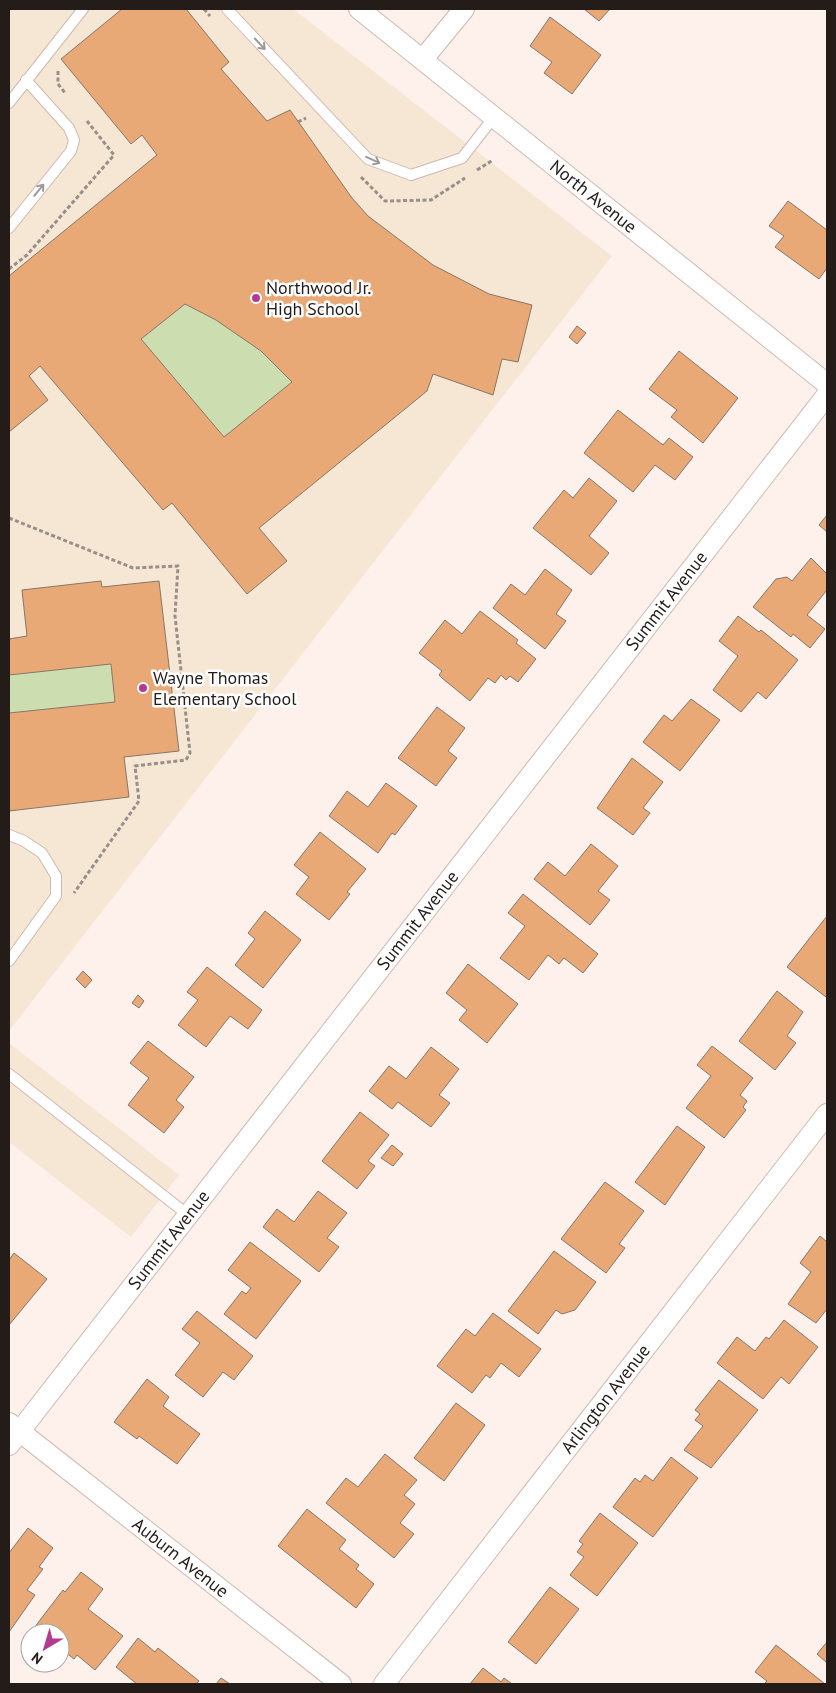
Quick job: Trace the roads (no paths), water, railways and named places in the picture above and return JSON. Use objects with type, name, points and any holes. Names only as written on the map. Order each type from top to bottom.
[{"type":"street","name":"North Avenue","points":[[359,9],[827,384]]},
{"type":"street","points":[[423,59],[464,9]]},
{"type":"street","name":"Summit Avenue","points":[[12,1433],[188,1215],[827,395]]},
{"type":"street","name":"Arlington Avenue","points":[[384,1684],[827,1114]]},
{"type":"street","name":"Auburn Avenue","points":[[12,1433],[341,1684]]},
{"type":"lane","points":[[9,103],[83,9]]},
{"type":"lane","points":[[227,9],[368,159],[411,175],[462,158],[494,117]]},
{"type":"lane","points":[[9,228],[70,152],[74,140],[69,128],[26,80]]},
{"type":"lane","points":[[9,835],[24,841],[42,853],[56,876],[56,896],[9,961]]},
{"type":"lane","points":[[9,1074],[188,1215]]},
{"type":"place","name":"Northwood Jr. High School","points":[[256,298]]},
{"type":"place","name":"Wayne Thomas Elementary School","points":[[143,688]]}]
